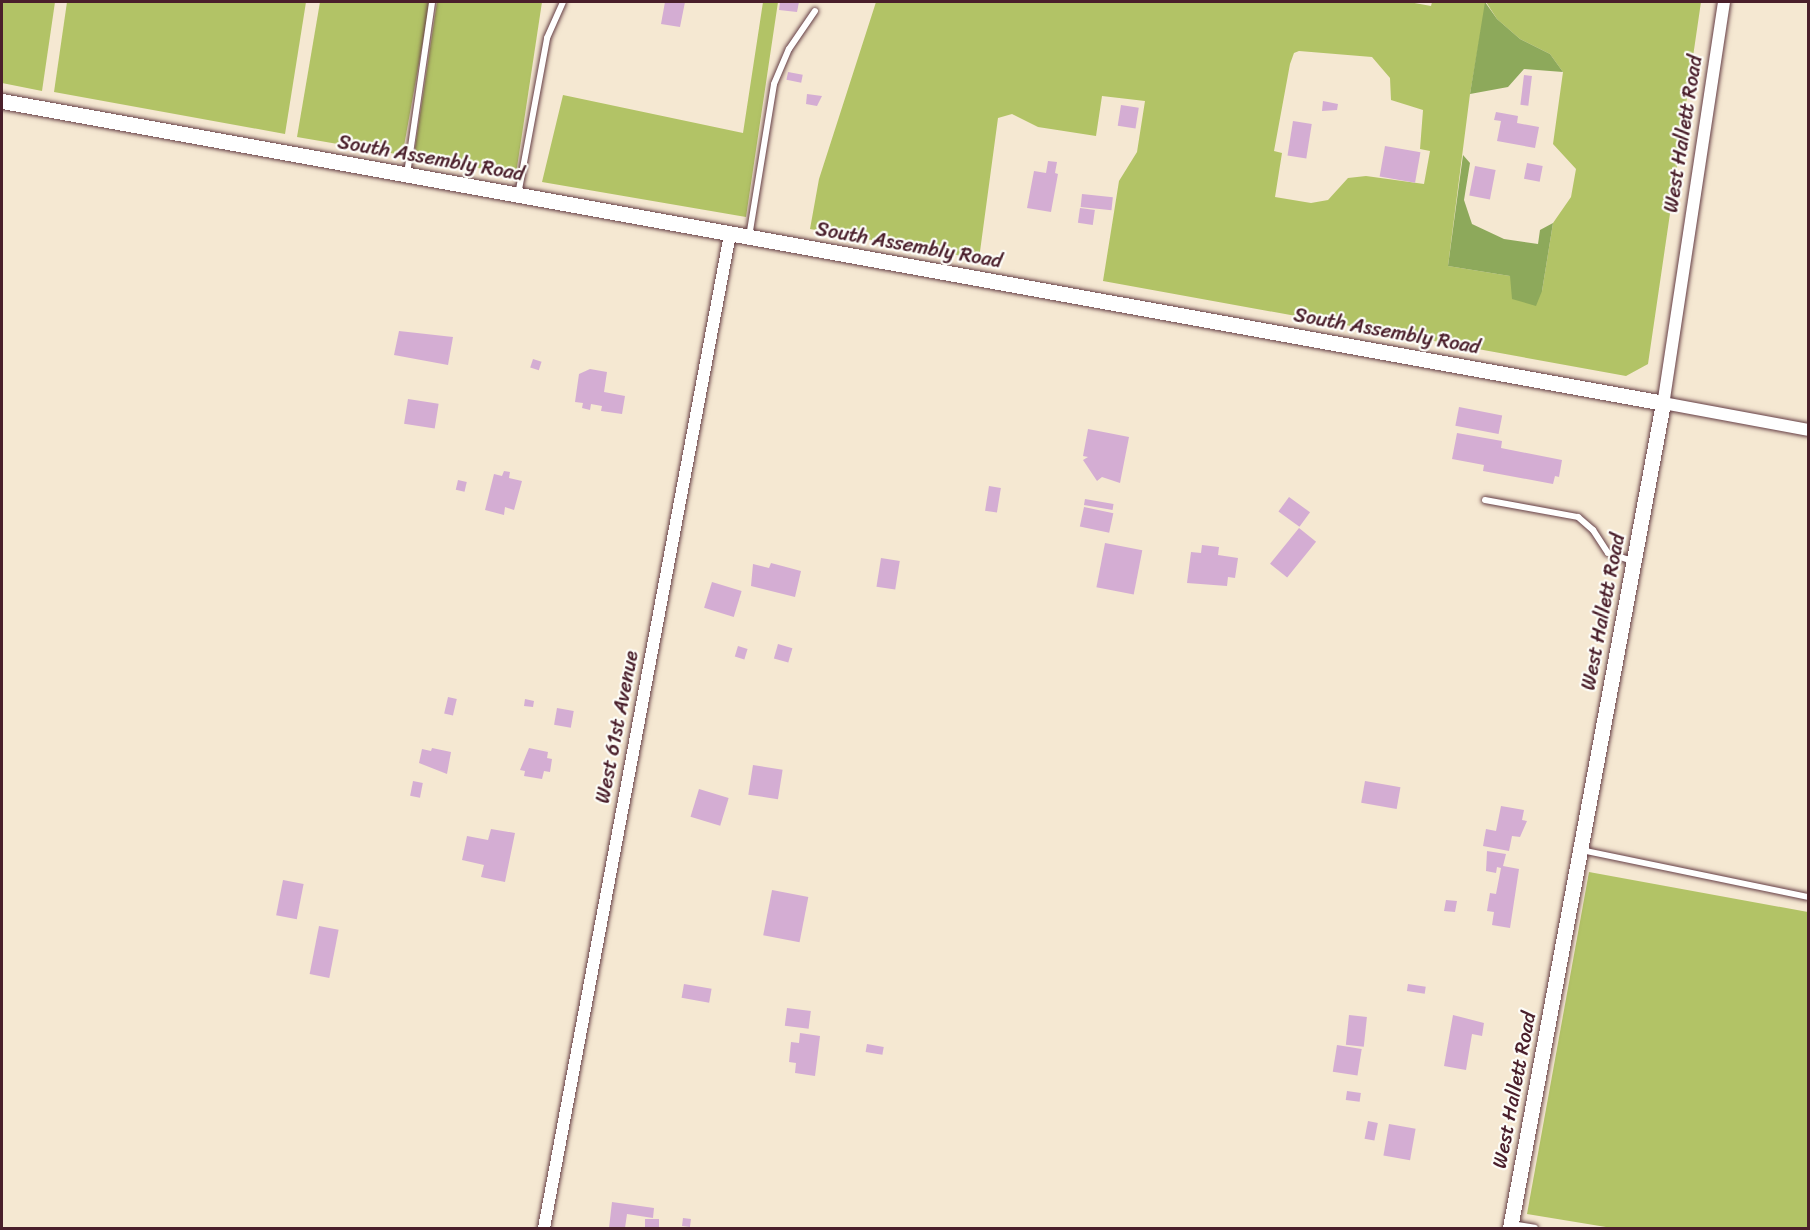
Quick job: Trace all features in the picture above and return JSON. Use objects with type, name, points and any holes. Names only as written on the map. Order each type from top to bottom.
[{"type":"street","name":"West Hallett Road","points":[[1510,1226],[1663,403],[1724,2]]},
{"type":"street","name":"South Assembly Road","points":[[2,101],[1809,430]]},
{"type":"street","name":"West 61st Avenue","points":[[544,1228],[730,234]]},
{"type":"lane","points":[[406,175],[432,2]]},
{"type":"lane","points":[[518,195],[547,38],[563,2]]},
{"type":"lane","points":[[749,237],[774,84],[789,49],[816,11]]},
{"type":"lane","points":[[1485,500],[1578,517],[1593,530],[1608,553],[1634,561]]},
{"type":"lane","points":[[1580,849],[1809,897]]},
{"type":"lane","points":[[1510,1226],[1535,1228]]},
{"type":"green space","points":[[2,2],[55,2],[42,91],[2,83]]},
{"type":"green space","points":[[67,2],[306,2],[285,134],[54,92]]},
{"type":"green space","points":[[320,2],[430,2],[404,146],[396,154],[297,137]]},
{"type":"green space","points":[[437,2],[542,2],[516,174],[420,159],[415,148]]},
{"type":"green space","points":[[763,2],[778,2],[746,217],[542,182],[563,95],[743,133]]},
{"type":"green space","points":[[876,2],[1409,2],[1431,6],[1432,2],[1486,2],[1701,2],[1648,364],[1626,376],[1103,281],[1119,181],[1137,152],[1145,101],[1102,96],[1096,136],[1038,127],[1012,114],[998,118],[979,259],[810,229],[819,179]],"holes":[[[1486,2],[1497,19],[1520,39],[1550,54],[1563,72],[1553,144],[1576,169],[1571,197],[1553,223],[1542,291],[1510,276],[1448,266],[1470,94]],[[1299,51],[1372,57],[1390,78],[1391,100],[1423,110],[1420,149],[1430,151],[1424,184],[1366,176],[1348,178],[1328,200],[1311,203],[1275,197],[1282,153],[1274,151],[1290,64],[1294,53]]]},
{"type":"green space","points":[[1485,2],[1497,19],[1520,39],[1550,54],[1563,72],[1524,69],[1508,87],[1470,94]]},
{"type":"green space","points":[[1463,155],[1470,163],[1464,200],[1472,224],[1504,239],[1538,244],[1540,230],[1553,223],[1542,291],[1536,306],[1512,299],[1510,276],[1448,266]]},
{"type":"green space","points":[[1589,872],[1808,912],[1808,1228],[1612,1228],[1527,1214]]},
{"type":"building","points":[[665,2],[685,2],[680,27],[661,24]]},
{"type":"building","points":[[780,2],[799,2],[797,12],[779,10]]},
{"type":"building","points":[[788,72],[803,75],[801,83],[786,80]]},
{"type":"building","points":[[1524,75],[1532,76],[1528,106],[1520,105]]},
{"type":"building","points":[[807,94],[822,96],[817,106],[806,104]]},
{"type":"building","points":[[1323,101],[1338,104],[1337,110],[1322,111]]},
{"type":"building","points":[[1121,105],[1139,108],[1135,129],[1118,126]]},
{"type":"building","points":[[1496,112],[1518,116],[1517,123],[1539,127],[1535,148],[1497,141],[1501,121],[1494,120]]},
{"type":"building","points":[[1293,121],[1312,124],[1306,159],[1288,156]]},
{"type":"building","points":[[1385,146],[1420,152],[1415,183],[1380,177]]},
{"type":"building","points":[[1048,161],[1057,162],[1055,173],[1058,174],[1051,212],[1027,208],[1034,171],[1046,173]]},
{"type":"building","points":[[1527,163],[1543,166],[1540,182],[1524,179]]},
{"type":"building","points":[[1475,166],[1496,170],[1490,199],[1469,195]]},
{"type":"building","points":[[1082,194],[1113,197],[1111,210],[1081,207]]},
{"type":"building","points":[[1080,208],[1095,210],[1093,225],[1078,223]]},
{"type":"building","points":[[399,331],[453,337],[448,365],[394,355]]},
{"type":"building","points":[[533,359],[542,362],[539,370],[530,368]]},
{"type":"building","points":[[590,369],[607,372],[604,392],[625,396],[622,414],[601,411],[602,406],[591,404],[590,410],[582,408],[583,403],[575,402],[579,374]]},
{"type":"building","points":[[408,399],[439,404],[435,429],[404,424]]},
{"type":"building","points":[[1459,407],[1502,415],[1499,434],[1455,426]]},
{"type":"building","points":[[1088,429],[1129,437],[1120,483],[1102,477],[1097,481],[1083,460],[1088,457],[1083,456]]},
{"type":"building","points":[[1457,433],[1502,441],[1501,448],[1562,460],[1559,477],[1555,476],[1553,484],[1483,471],[1484,465],[1452,459]]},
{"type":"building","points":[[504,471],[510,472],[509,478],[522,481],[514,510],[505,507],[504,515],[485,510],[494,474],[502,476]]},
{"type":"building","points":[[458,480],[467,482],[465,492],[456,490]]},
{"type":"building","points":[[989,486],[1001,488],[997,513],[985,511]]},
{"type":"building","points":[[1289,497],[1310,512],[1299,527],[1278,512]]},
{"type":"building","points":[[1085,499],[1114,504],[1113,510],[1084,505]]},
{"type":"building","points":[[1084,507],[1113,513],[1109,533],[1080,527]]},
{"type":"building","points":[[1299,528],[1316,542],[1287,578],[1270,564]]},
{"type":"building","points":[[1105,543],[1142,550],[1134,594],[1096,587]]},
{"type":"building","points":[[1202,545],[1219,547],[1218,555],[1238,558],[1235,578],[1228,577],[1227,586],[1187,583],[1191,552],[1201,553]]},
{"type":"building","points":[[881,558],[900,561],[895,590],[876,587]]},
{"type":"building","points":[[771,563],[801,571],[795,597],[751,586],[753,564],[769,568]]},
{"type":"building","points":[[712,582],[742,591],[734,617],[704,608]]},
{"type":"building","points":[[778,644],[792,648],[788,663],[774,658]]},
{"type":"building","points":[[738,646],[748,649],[744,659],[735,657]]},
{"type":"building","points":[[448,697],[457,699],[453,716],[444,714]]},
{"type":"building","points":[[525,699],[534,701],[533,707],[524,706]]},
{"type":"building","points":[[557,708],[574,711],[571,728],[554,725]]},
{"type":"building","points":[[432,748],[451,752],[447,774],[419,763],[422,749],[431,751]]},
{"type":"building","points":[[529,748],[548,752],[547,758],[552,759],[550,772],[544,771],[542,779],[524,776],[525,771],[520,770]]},
{"type":"building","points":[[753,765],[783,770],[778,799],[748,795]]},
{"type":"building","points":[[413,781],[423,783],[420,798],[410,796]]},
{"type":"building","points":[[1365,781],[1400,787],[1397,809],[1361,803]]},
{"type":"building","points":[[699,789],[729,798],[720,826],[691,817]]},
{"type":"building","points":[[1501,806],[1524,810],[1522,820],[1527,821],[1520,837],[1512,836],[1509,851],[1483,846],[1486,829],[1496,831]]},
{"type":"building","points":[[491,829],[515,833],[505,882],[481,877],[484,865],[462,860],[467,836],[488,840]]},
{"type":"building","points":[[1487,851],[1506,854],[1503,866],[1519,869],[1510,928],[1492,925],[1494,912],[1487,911],[1490,893],[1496,894],[1501,868],[1497,867],[1496,873],[1486,871]]},
{"type":"building","points":[[283,880],[304,884],[297,919],[276,915]]},
{"type":"building","points":[[772,890],[808,897],[800,942],[763,935]]},
{"type":"building","points":[[1446,900],[1457,901],[1455,912],[1444,911]]},
{"type":"building","points":[[319,926],[339,930],[329,978],[310,974]]},
{"type":"building","points":[[684,984],[712,989],[709,1003],[682,998]]},
{"type":"building","points":[[1408,984],[1426,987],[1425,994],[1407,991]]},
{"type":"building","points":[[787,1008],[811,1011],[809,1029],[785,1026]]},
{"type":"building","points":[[1349,1015],[1367,1017],[1364,1047],[1346,1045]]},
{"type":"building","points":[[1453,1015],[1484,1023],[1482,1036],[1472,1034],[1466,1070],[1444,1066]]},
{"type":"building","points":[[800,1033],[820,1036],[815,1076],[795,1073],[796,1063],[789,1062],[791,1042],[799,1043]]},
{"type":"building","points":[[867,1044],[884,1047],[882,1055],[866,1052]]},
{"type":"building","points":[[1337,1045],[1362,1049],[1357,1076],[1333,1072]]},
{"type":"building","points":[[1347,1091],[1361,1093],[1360,1102],[1346,1100]]},
{"type":"building","points":[[1368,1121],[1378,1123],[1374,1141],[1365,1139]]},
{"type":"building","points":[[1389,1124],[1416,1129],[1410,1160],[1383,1156]]},
{"type":"building","points":[[612,1202],[654,1208],[653,1218],[627,1214],[625,1228],[609,1228]]},
{"type":"building","points":[[683,1218],[691,1219],[690,1227],[682,1226]]},
{"type":"building","points":[[645,1219],[659,1219],[659,1227],[645,1227]]}]
